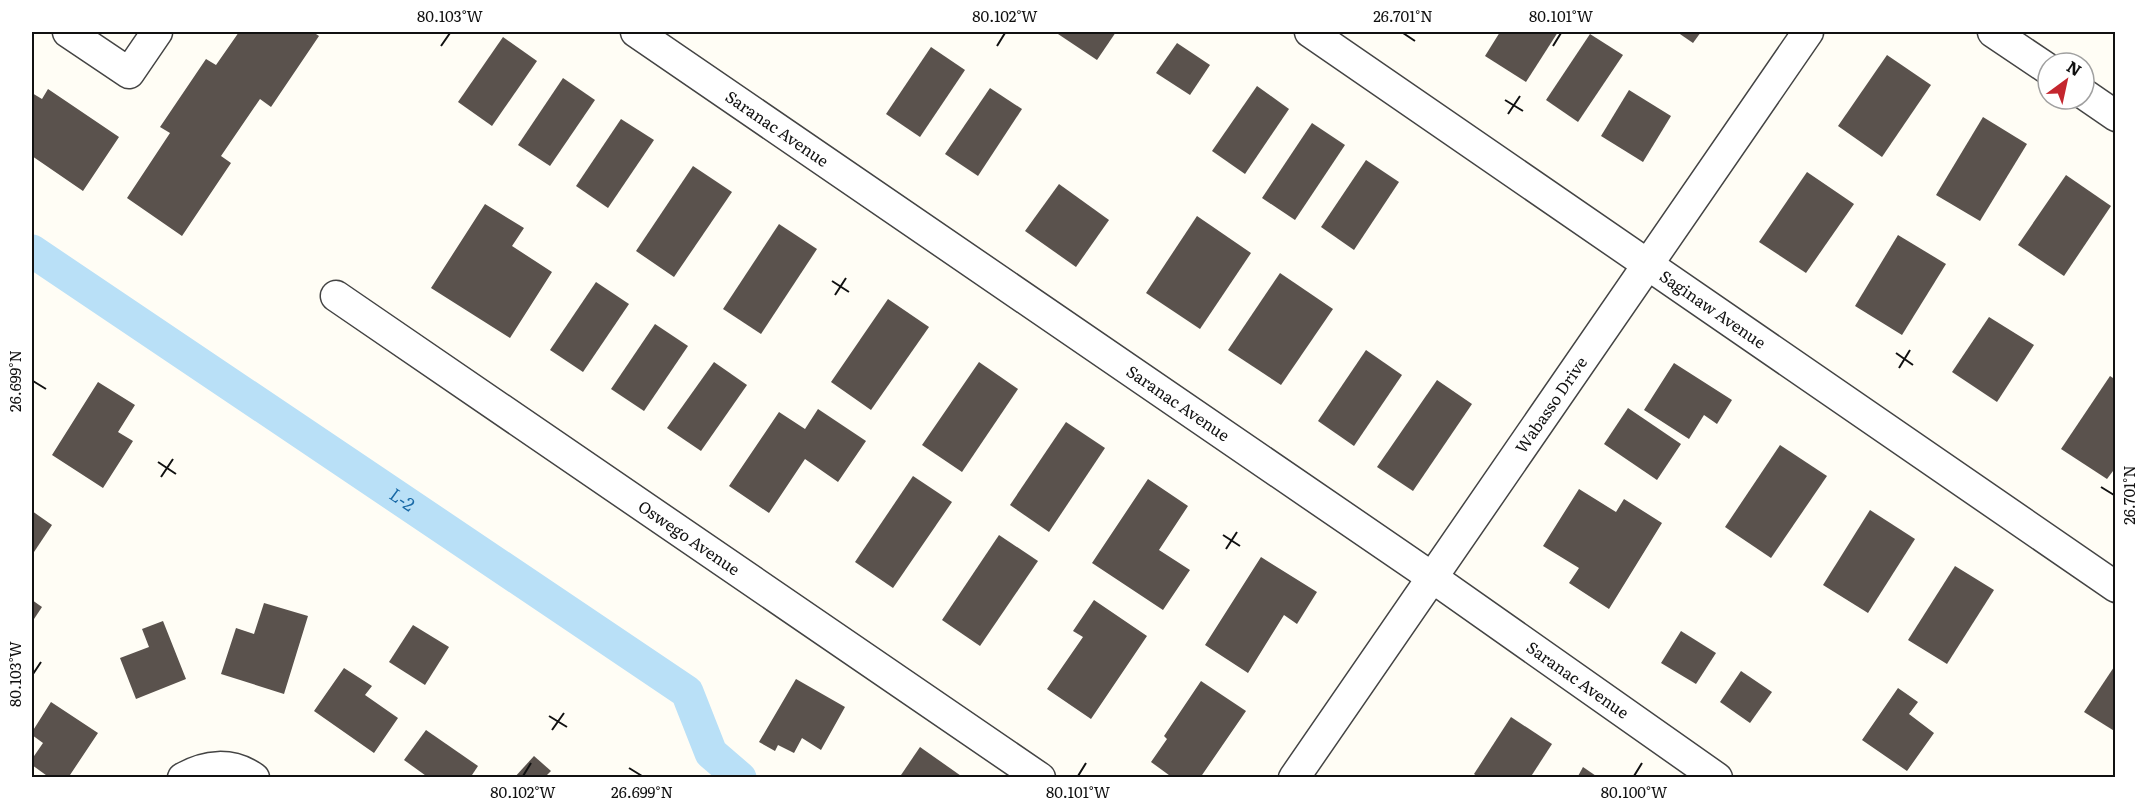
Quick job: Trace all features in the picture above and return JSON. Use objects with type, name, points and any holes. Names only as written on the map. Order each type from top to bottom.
[{"type":"street","points":[[68,32],[129,73],[157,32]]},
{"type":"street","name":"Saranac Avenue","points":[[636,32],[1433,578],[1717,777]]},
{"type":"street","name":"Saginaw Avenue","points":[[1310,32],[2115,587]]},
{"type":"street","name":"Wabasso Drive","points":[[1294,777],[1808,32]]},
{"type":"street","points":[[1993,32],[2036,61]]},
{"type":"street","points":[[2096,103],[2115,116]]},
{"type":"street","name":"Oswego Avenue","points":[[336,296],[1040,777]]},
{"type":"street","points":[[191,774],[221,766],[243,770],[254,777]]},
{"type":"building","points":[[239,32],[313,32],[319,36],[271,107],[260,99],[221,156],[231,163],[182,236],[127,198],[170,133],[160,127],[206,59],[216,65]]},
{"type":"building","points":[[1055,32],[1116,32],[1097,60]]},
{"type":"building","points":[[1500,32],[1558,32],[1526,82],[1485,56]]},
{"type":"building","points":[[1677,32],[1701,32],[1693,43]]},
{"type":"building","points":[[1590,34],[1623,55],[1578,122],[1546,100]]},
{"type":"building","points":[[503,37],[537,61],[492,126],[458,102]]},
{"type":"building","points":[[1177,43],[1210,65],[1190,95],[1156,73]]},
{"type":"building","points":[[931,47],[965,70],[920,137],[886,114]]},
{"type":"building","points":[[1887,55],[1931,85],[1882,157],[1838,126]]},
{"type":"building","points":[[563,78],[595,100],[550,166],[518,145]]},
{"type":"building","points":[[1257,86],[1289,109],[1245,174],[1212,151]]},
{"type":"building","points":[[990,88],[1022,109],[978,176],[945,154]]},
{"type":"building","points":[[48,89],[119,137],[83,191],[32,156],[32,93],[42,99]]},
{"type":"building","points":[[1629,90],[1671,116],[1643,162],[1601,136]]},
{"type":"building","points":[[1983,117],[2027,144],[1980,221],[1936,195]]},
{"type":"building","points":[[621,119],[654,140],[608,208],[576,186]]},
{"type":"building","points":[[1312,123],[1345,145],[1295,220],[1262,198]]},
{"type":"building","points":[[1366,160],[1399,182],[1354,250],[1321,227]]},
{"type":"building","points":[[693,166],[732,192],[674,277],[636,251]]},
{"type":"building","points":[[1807,172],[1854,204],[1806,273],[1759,242]]},
{"type":"building","points":[[2066,175],[2111,206],[2064,276],[2018,245]]},
{"type":"building","points":[[1059,184],[1109,220],[1076,267],[1025,231]]},
{"type":"building","points":[[485,204],[524,228],[512,246],[552,272],[510,338],[431,288]]},
{"type":"building","points":[[1197,216],[1251,253],[1200,329],[1146,293]]},
{"type":"building","points":[[779,224],[817,249],[761,334],[723,309]]},
{"type":"building","points":[[1898,235],[1946,264],[1902,335],[1855,306]]},
{"type":"building","points":[[1280,273],[1333,309],[1281,385],[1228,350]]},
{"type":"building","points":[[596,282],[629,304],[583,372],[550,350]]},
{"type":"building","points":[[888,299],[929,327],[871,410],[831,382]]},
{"type":"building","points":[[1989,317],[2034,345],[1997,402],[1952,372]]},
{"type":"building","points":[[655,324],[688,346],[644,411],[611,389]]},
{"type":"building","points":[[1366,350],[1402,375],[1354,446],[1318,421]]},
{"type":"building","points":[[714,362],[747,385],[701,451],[667,428]]},
{"type":"building","points":[[979,362],[1018,389],[962,472],[922,445]]},
{"type":"building","points":[[1674,363],[1732,400],[1717,424],[1704,415],[1689,439],[1644,410]]},
{"type":"building","points":[[2110,376],[2116,380],[2116,467],[2107,479],[2061,449]]},
{"type":"building","points":[[1437,380],[1472,404],[1413,491],[1377,467]]},
{"type":"building","points":[[98,382],[135,405],[118,432],[133,441],[103,488],[52,455]]},
{"type":"building","points":[[1628,408],[1681,444],[1657,480],[1604,444]]},
{"type":"building","points":[[818,409],[866,441],[838,482],[805,459],[769,513],[729,486],[779,412],[805,429]]},
{"type":"building","points":[[1066,422],[1105,448],[1049,532],[1010,505]]},
{"type":"building","points":[[1780,445],[1827,476],[1771,558],[1725,527]]},
{"type":"building","points":[[913,476],[952,502],[893,588],[855,562]]},
{"type":"building","points":[[1148,479],[1188,506],[1159,550],[1190,570],[1163,610],[1092,563]]},
{"type":"building","points":[[1579,489],[1616,512],[1624,499],[1662,523],[1609,609],[1569,583],[1579,568],[1543,546]]},
{"type":"building","points":[[1870,510],[1915,539],[1868,613],[1823,585]]},
{"type":"building","points":[[32,511],[52,525],[32,555]]},
{"type":"building","points":[[999,535],[1038,561],[980,646],[942,620]]},
{"type":"building","points":[[1261,557],[1317,592],[1297,624],[1284,615],[1248,673],[1205,645]]},
{"type":"building","points":[[1955,566],[1994,590],[1947,664],[1908,640]]},
{"type":"building","points":[[32,600],[42,607],[32,622]]},
{"type":"building","points":[[1094,600],[1147,636],[1091,719],[1047,689],[1083,637],[1073,631]]},
{"type":"building","points":[[264,603],[308,616],[284,694],[221,674],[236,628],[254,634]]},
{"type":"building","points":[[163,621],[186,679],[136,699],[120,658],[149,647],[142,629]]},
{"type":"building","points":[[413,625],[449,647],[425,685],[389,662]]},
{"type":"building","points":[[1681,631],[1716,653],[1696,684],[1661,663]]},
{"type":"building","points":[[2116,664],[2116,732],[2084,712]]},
{"type":"building","points":[[344,668],[372,686],[365,695],[398,718],[374,753],[314,711]]},
{"type":"building","points":[[1741,671],[1772,692],[1750,723],[1720,702]]},
{"type":"building","points":[[796,679],[845,707],[821,750],[802,738],[794,753],[778,745],[775,751],[759,742]]},
{"type":"building","points":[[1201,681],[1246,711],[1200,778],[1173,778],[1151,762],[1167,739],[1164,736]]},
{"type":"building","points":[[1898,688],[1918,702],[1909,714],[1934,733],[1907,771],[1862,740]]},
{"type":"building","points":[[51,702],[98,733],[68,778],[50,778],[32,765],[32,759],[43,743],[32,735],[32,732]]},
{"type":"building","points":[[1511,717],[1552,744],[1530,778],[1479,778],[1474,774]]},
{"type":"building","points":[[426,730],[478,766],[470,778],[429,778],[404,760]]},
{"type":"building","points":[[920,747],[964,778],[899,778]]},
{"type":"building","points":[[534,756],[551,771],[544,778],[514,778]]},
{"type":"building","points":[[1583,767],[1599,778],[1577,778]]},
{"type":"waterway","name":"L-2","points":[[32,251],[687,692],[711,753],[740,778]]}]
